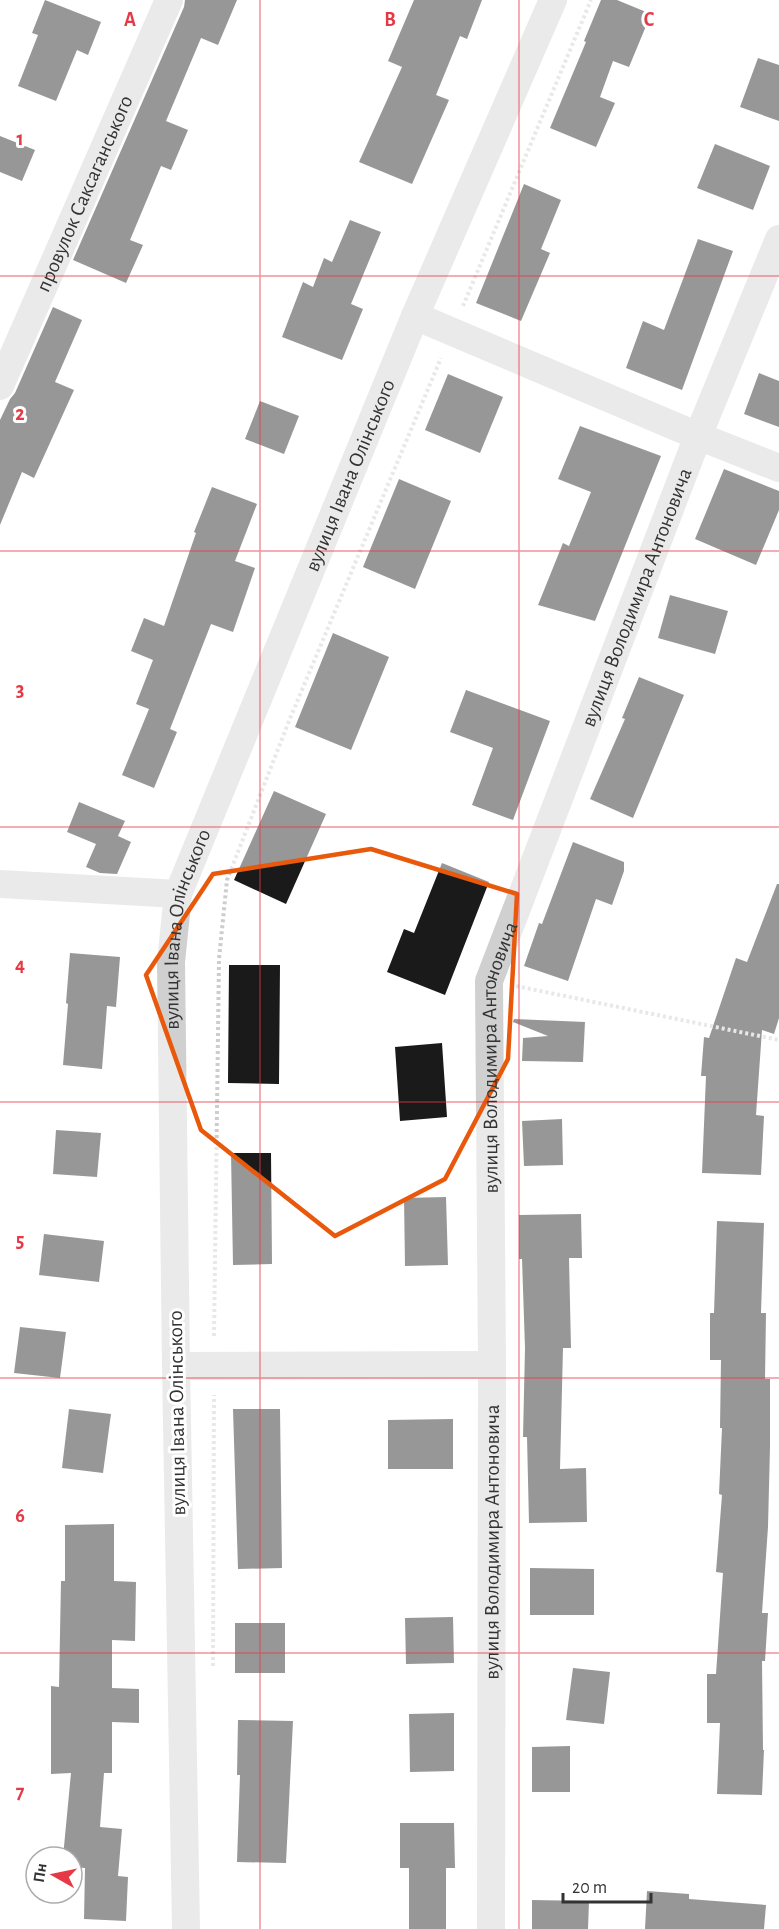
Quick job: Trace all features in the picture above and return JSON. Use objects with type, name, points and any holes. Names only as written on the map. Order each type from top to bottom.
[{"type":"street","name":"провулок Саксаганського","points":[[0,386],[169,0]]},
{"type":"street","name":"вулиця Івана Олінського","points":[[186,1929],[171,962],[178,894],[415,316],[553,0]]},
{"type":"street","name":"вулиця Володимира Антоновича","points":[[491,1929],[492,1365],[489,981],[698,436],[779,239]]},
{"type":"street","points":[[415,316],[779,468]]},
{"type":"street","points":[[0,884],[178,894]]},
{"type":"street","points":[[176,1366],[492,1365]]},
{"type":"path","points":[[213,1677],[219,959],[227,880],[289,721],[591,0]]},
{"type":"path","points":[[489,981],[779,1040]]},
{"type":"highlighted area","points":[[371,849],[517,894],[508,1059],[445,1179],[335,1236],[201,1130],[146,975],[213,874]]},
{"type":"building","points":[[45,0],[101,22],[88,55],[77,50],[56,101],[18,86],[38,35],[32,33]]},
{"type":"building","points":[[185,0],[237,0],[218,45],[201,38],[166,121],[188,130],[171,170],[161,166],[130,240],[143,245],[126,283],[73,260],[184,7]]},
{"type":"building","points":[[414,0],[482,0],[467,39],[460,36],[436,95],[449,100],[412,184],[359,162],[402,67],[388,61]]},
{"type":"building","points":[[601,0],[617,0],[651,14],[629,67],[613,61],[600,97],[615,103],[596,147],[550,128]]},
{"type":"building","points":[[758,58],[779,65],[779,121],[740,107]]},
{"type":"building","points":[[0,136],[35,150],[22,181],[0,172]]},
{"type":"building","points":[[715,144],[770,166],[753,210],[697,188]]},
{"type":"building","points":[[524,184],[561,200],[541,249],[550,253],[521,321],[476,303]]},
{"type":"building","points":[[350,220],[381,232],[351,304],[363,309],[342,360],[282,337],[303,282],[313,287],[324,258],[332,262]]},
{"type":"building","points":[[698,239],[733,251],[682,390],[626,368],[643,321],[664,330]]},
{"type":"building","points":[[53,307],[82,320],[55,382],[74,390],[34,478],[22,472],[0,525],[0,420],[15,393]]},
{"type":"building","points":[[759,373],[779,381],[779,427],[744,414]]},
{"type":"building","points":[[448,374],[503,397],[480,453],[425,430]]},
{"type":"building","points":[[260,401],[299,416],[284,454],[245,439]]},
{"type":"building","points":[[580,426],[661,456],[595,621],[538,605],[563,543],[569,546],[591,492],[558,479]]},
{"type":"building","points":[[724,469],[779,491],[779,510],[756,565],[695,539]]},
{"type":"building","points":[[399,479],[451,501],[415,589],[363,567]]},
{"type":"building","points":[[212,487],[257,504],[235,561],[255,568],[233,632],[211,624],[170,729],[177,732],[154,788],[122,775],[149,709],[136,704],[153,660],[131,651],[144,618],[164,626],[196,533],[194,532]]},
{"type":"building","points":[[670,595],[728,611],[715,654],[658,638]]},
{"type":"building","points":[[333,633],[389,657],[351,750],[295,727]]},
{"type":"building","points":[[639,677],[684,695],[633,818],[590,799],[625,719],[622,718]]},
{"type":"building","points":[[466,690],[550,721],[513,820],[472,805],[493,748],[450,732]]},
{"type":"building","points":[[274,791],[326,814],[286,904],[234,880]]},
{"type":"building","points":[[79,802],[125,821],[118,836],[131,842],[117,874],[100,873],[86,867],[96,844],[67,832]]},
{"type":"building","points":[[573,842],[624,862],[624,871],[612,905],[596,899],[568,981],[524,966],[539,923],[542,924]]},
{"type":"building","points":[[442,863],[489,882],[445,995],[387,972],[404,929],[414,933]]},
{"type":"building","points":[[777,884],[779,884],[779,1018],[774,1034],[762,1030],[756,1115],[764,1116],[761,1175],[702,1173],[706,1076],[701,1076],[704,1037],[709,1038],[736,958],[747,962]]},
{"type":"building","points":[[70,953],[120,957],[116,1007],[107,1006],[102,1069],[63,1065]]},
{"type":"building","points":[[229,965],[280,965],[279,1084],[228,1083]]},
{"type":"building","points":[[514,1019],[585,1022],[583,1062],[522,1061],[523,1038],[548,1036],[513,1022]]},
{"type":"building","points":[[442,1043],[447,1117],[400,1121],[395,1047]]},
{"type":"building","points":[[562,1119],[563,1165],[524,1166],[522,1121]]},
{"type":"building","points":[[56,1130],[101,1133],[97,1177],[53,1174]]},
{"type":"building","points":[[231,1153],[271,1153],[272,1264],[233,1265]]},
{"type":"building","points":[[446,1197],[448,1265],[405,1266],[404,1198]]},
{"type":"building","points":[[581,1214],[582,1258],[569,1258],[571,1348],[563,1348],[560,1469],[586,1468],[587,1522],[529,1523],[527,1437],[523,1437],[525,1348],[522,1259],[519,1259],[519,1215]]},
{"type":"building","points":[[717,1221],[764,1223],[761,1313],[766,1313],[765,1379],[770,1379],[770,1447],[768,1527],[762,1613],[768,1613],[765,1661],[762,1661],[764,1750],[762,1795],[717,1794],[720,1723],[707,1723],[707,1674],[716,1674],[723,1573],[716,1572],[722,1495],[719,1494],[722,1428],[720,1428],[721,1360],[710,1360],[710,1313],[714,1313]]},
{"type":"building","points":[[44,1234],[104,1241],[99,1282],[39,1275]]},
{"type":"building","points":[[20,1327],[66,1332],[60,1378],[14,1373]]},
{"type":"building","points":[[69,1409],[111,1414],[103,1473],[62,1468]]},
{"type":"building","points":[[233,1409],[280,1409],[282,1568],[238,1569]]},
{"type":"building","points":[[453,1419],[453,1469],[388,1469],[388,1420]]},
{"type":"building","points":[[114,1524],[114,1581],[136,1582],[135,1641],[112,1640],[112,1688],[139,1689],[139,1723],[112,1722],[112,1773],[104,1773],[100,1827],[122,1829],[118,1876],[128,1877],[126,1921],[84,1919],[84,1845],[64,1845],[71,1773],[51,1774],[51,1686],[59,1687],[61,1581],[65,1581],[65,1525]]},
{"type":"building","points":[[530,1568],[594,1569],[594,1615],[530,1615]]},
{"type":"building","points":[[453,1617],[454,1663],[406,1664],[405,1618]]},
{"type":"building","points":[[235,1623],[285,1623],[285,1673],[235,1673]]},
{"type":"building","points":[[573,1668],[610,1672],[604,1724],[566,1720]]},
{"type":"building","points":[[454,1713],[454,1771],[410,1772],[409,1714]]},
{"type":"building","points":[[238,1720],[293,1721],[286,1863],[237,1862],[240,1775],[237,1775]]},
{"type":"building","points":[[570,1746],[570,1792],[532,1792],[532,1747]]},
{"type":"building","points":[[400,1823],[454,1823],[455,1868],[446,1868],[446,1929],[409,1929],[409,1868],[400,1868]]},
{"type":"building","points":[[647,1891],[689,1894],[689,1899],[766,1905],[764,1929],[645,1929]]},
{"type":"building","points":[[532,1900],[589,1901],[588,1929],[532,1929]]}]
